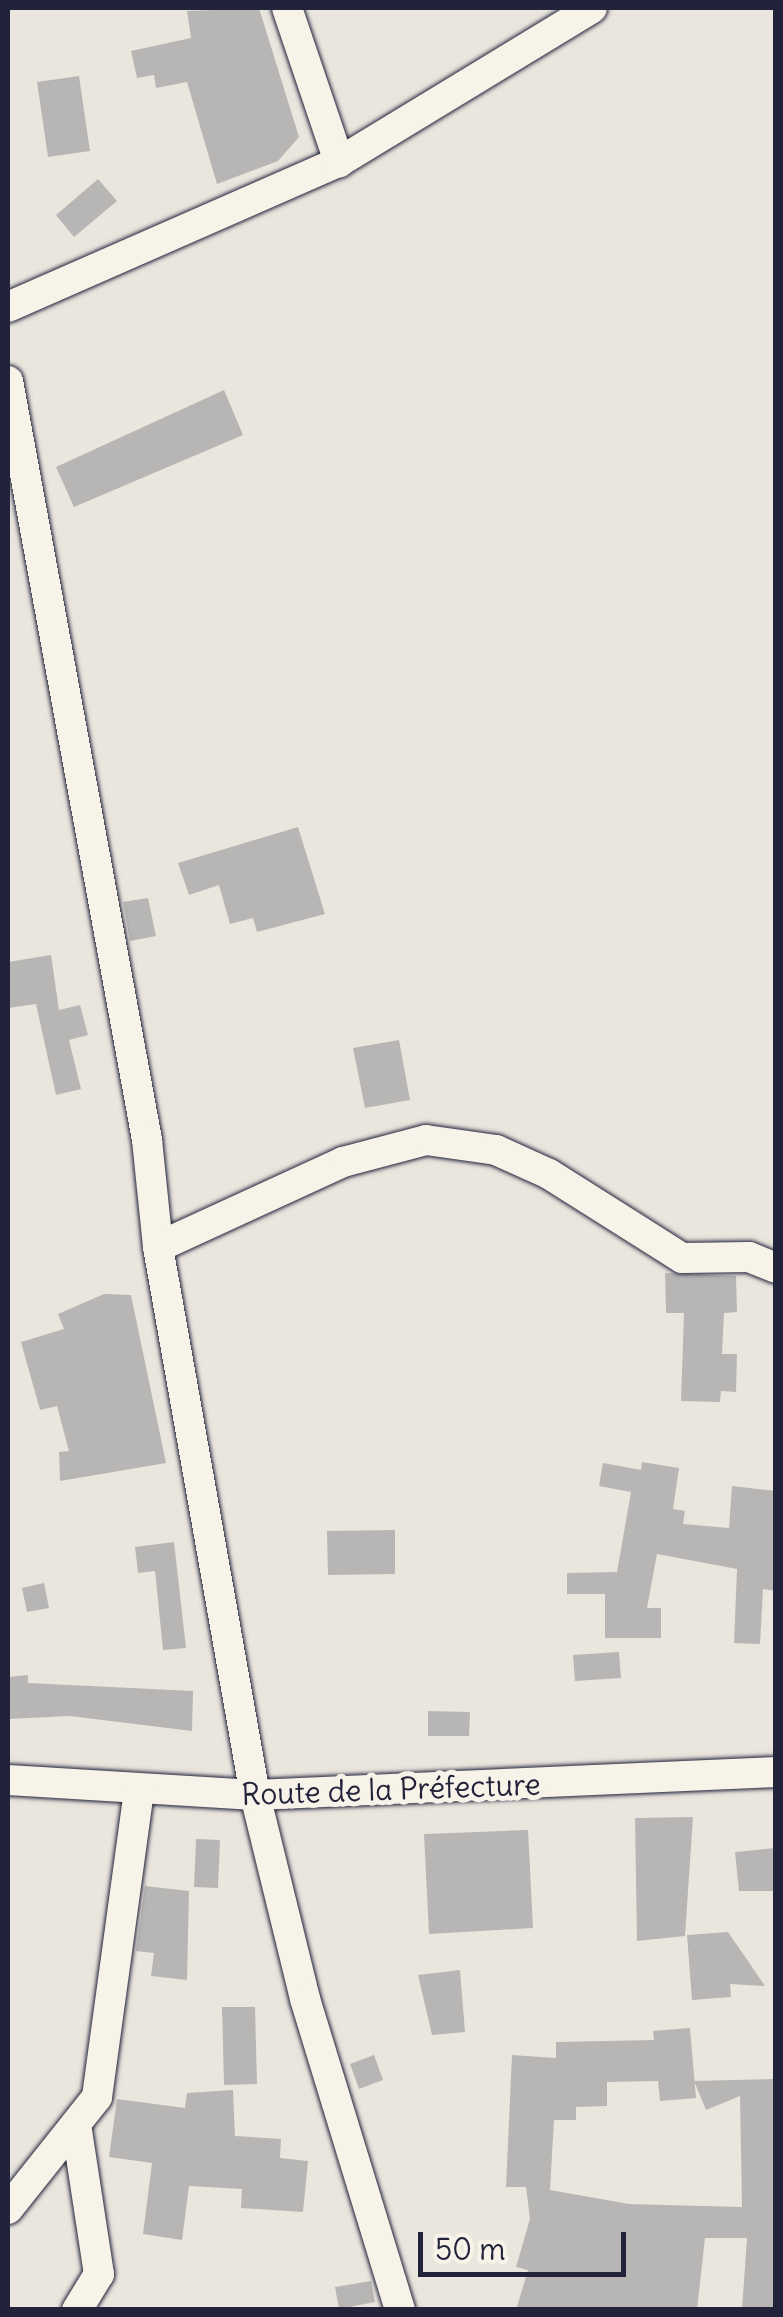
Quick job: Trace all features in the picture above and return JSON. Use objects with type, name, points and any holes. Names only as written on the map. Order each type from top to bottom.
[{"type":"street","points":[[288,8],[340,162]]},
{"type":"street","points":[[8,307],[340,162],[592,8]]},
{"type":"street","points":[[10,409],[147,1140],[158,1247],[255,1795],[305,1999],[400,2310]]},
{"type":"street","points":[[158,1247],[343,1162],[426,1140],[496,1150],[549,1174],[682,1258],[749,1258],[776,1268]]},
{"type":"street","name":"Route de la Préfecture","points":[[8,1780],[138,1792],[255,1795],[776,1772]]},
{"type":"street","points":[[8,2209],[97,2098],[138,1792]]},
{"type":"street","points":[[76,2124],[99,2274],[77,2310]]},
{"type":"building","points":[[259,8],[299,137],[278,161],[217,184],[187,82],[156,88],[154,75],[137,78],[131,51],[191,38],[187,11]]},
{"type":"building","points":[[79,76],[90,151],[48,157],[37,82]]},
{"type":"building","points":[[98,179],[117,201],[74,237],[56,215]]},
{"type":"building","points":[[224,390],[243,435],[74,507],[56,467]]},
{"type":"building","points":[[298,827],[325,914],[257,932],[253,918],[230,924],[219,885],[189,895],[178,863]]},
{"type":"building","points":[[148,898],[156,936],[130,941],[123,902]]},
{"type":"building","points":[[51,955],[59,1010],[80,1005],[88,1035],[69,1040],[81,1089],[56,1095],[36,1004],[8,1008],[8,962]]},
{"type":"building","points":[[399,1040],[410,1100],[365,1108],[353,1048]]},
{"type":"building","points":[[665,1273],[736,1276],[737,1312],[724,1313],[722,1354],[737,1354],[736,1392],[721,1391],[720,1402],[681,1401],[684,1313],[666,1313]]},
{"type":"building","points":[[104,1294],[131,1295],[166,1463],[60,1481],[59,1452],[69,1451],[57,1406],[40,1410],[21,1342],[64,1329],[58,1314]]},
{"type":"building","points":[[642,1462],[679,1468],[673,1509],[685,1511],[683,1524],[729,1528],[732,1486],[776,1491],[776,1591],[763,1589],[760,1644],[734,1643],[737,1569],[657,1554],[647,1608],[661,1608],[661,1638],[605,1638],[605,1594],[567,1594],[567,1573],[617,1572],[631,1492],[599,1486],[603,1463],[641,1470]]},
{"type":"building","points":[[395,1530],[395,1574],[328,1575],[327,1531]]},
{"type":"building","points":[[174,1542],[186,1648],[163,1650],[155,1571],[138,1573],[135,1547]]},
{"type":"building","points":[[44,1583],[49,1608],[27,1612],[22,1588]]},
{"type":"building","points":[[619,1652],[621,1678],[575,1681],[573,1655]]},
{"type":"building","points":[[28,1675],[28,1683],[193,1691],[192,1731],[70,1716],[8,1719],[8,1677]]},
{"type":"building","points":[[428,1711],[470,1712],[469,1736],[428,1736]]},
{"type":"building","points":[[693,1817],[685,1936],[637,1941],[635,1818]]},
{"type":"building","points":[[528,1830],[533,1928],[429,1934],[424,1834]]},
{"type":"building","points":[[196,1839],[220,1840],[218,1888],[194,1887]]},
{"type":"building","points":[[776,1848],[776,1891],[739,1891],[735,1852]]},
{"type":"building","points":[[145,1886],[189,1891],[187,1980],[151,1976],[154,1953],[136,1951]]},
{"type":"building","points":[[728,1932],[765,1986],[730,1984],[731,1997],[692,2000],[687,1935]]},
{"type":"building","points":[[460,1970],[465,2032],[432,2035],[418,1975]]},
{"type":"building","points":[[222,2007],[255,2007],[257,2084],[224,2085]]},
{"type":"building","points":[[690,2028],[695,2081],[776,2079],[776,2310],[742,2310],[747,2238],[705,2238],[697,2310],[516,2310],[528,2270],[516,2267],[530,2219],[526,2187],[506,2187],[512,2055],[556,2058],[556,2042],[654,2040],[653,2031]],"holes":[[[658,2081],[660,2101],[696,2098],[695,2083],[706,2110],[740,2096],[742,2207],[629,2204],[550,2190],[554,2120],[576,2120],[576,2107],[607,2106],[607,2082]]]},
{"type":"building","points":[[374,2055],[383,2080],[359,2089],[350,2064]]},
{"type":"building","points":[[233,2090],[235,2136],[281,2139],[280,2158],[308,2161],[303,2212],[241,2208],[242,2189],[189,2186],[182,2240],[143,2234],[152,2163],[109,2157],[117,2099],[185,2108],[187,2093]]},
{"type":"building","points":[[371,2281],[375,2302],[339,2309],[335,2287]]}]
